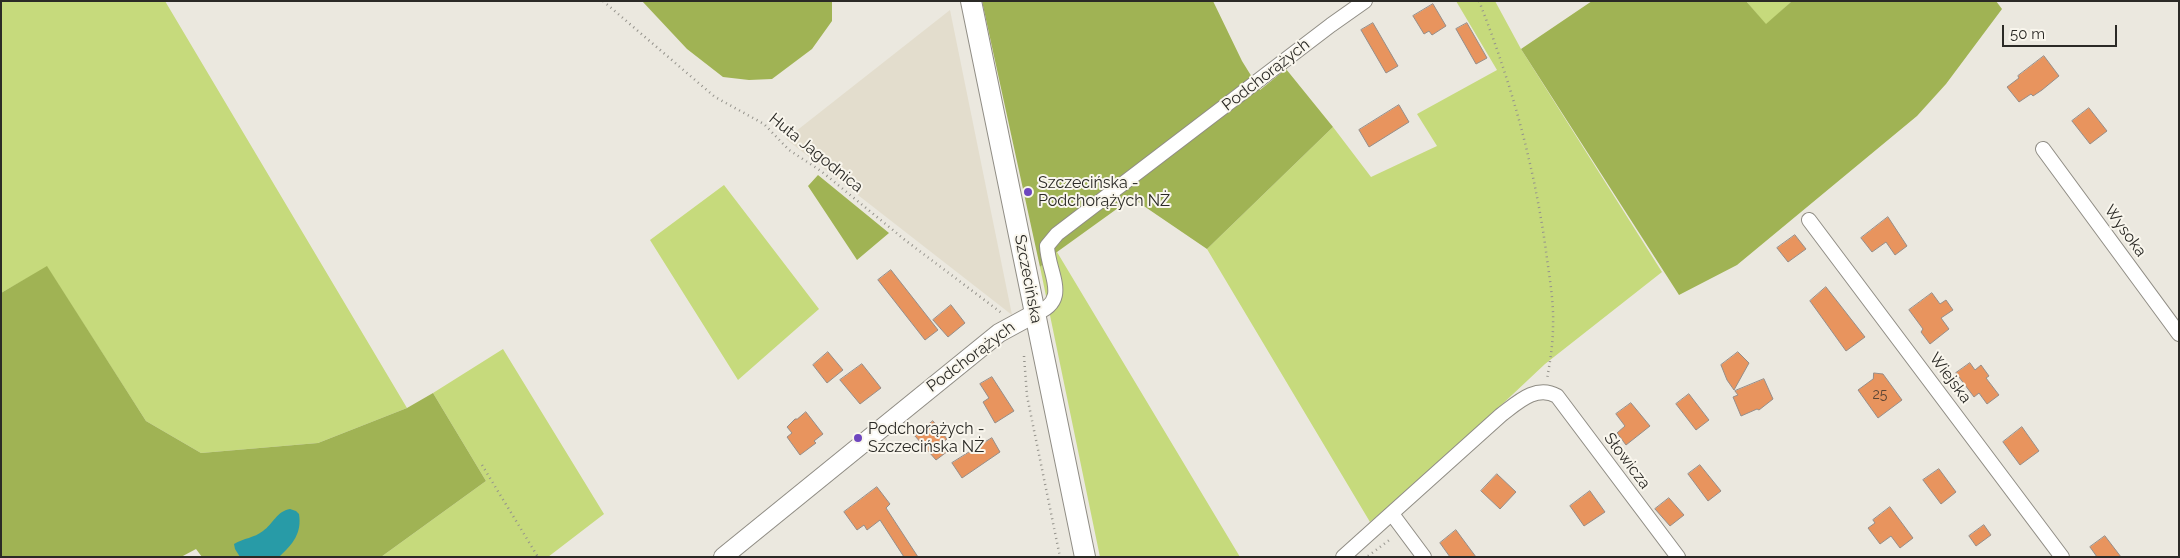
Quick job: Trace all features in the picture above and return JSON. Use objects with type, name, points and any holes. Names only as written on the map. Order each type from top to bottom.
[{"type":"main road","name":"Szczecińska","points":[[971,1],[1085,557]]},
{"type":"street","name":"Podchorążych","points":[[723,557],[999,333],[1012,324],[1050,307],[1055,297],[1047,246],[1056,234],[1365,1]]},
{"type":"street","name":"Wysoka","points":[[2043,149],[2179,334]]},
{"type":"street","name":"Wiejska","points":[[1810,220],[2062,557]]},
{"type":"street","points":[[1343,557],[1501,415],[1526,398],[1544,392]]},
{"type":"street","name":"Słowicza","points":[[1544,392],[1557,396],[1678,557]]},
{"type":"street","points":[[1392,514],[1424,557]]},
{"type":"path","name":"Huta Jagodnica","points":[[603,1],[715,97],[764,124],[789,150],[821,171],[905,240],[1004,315],[1012,324]]},
{"type":"path","points":[[1479,1],[1513,96],[1535,183],[1542,223],[1553,324],[1552,347],[1544,392]]},
{"type":"path","points":[[1024,348],[1027,396],[1060,557]]},
{"type":"path","points":[[482,465],[538,557]]},
{"type":"path","points":[[1367,557],[1403,529]]},
{"type":"shaded area","points":[[950,10],[1012,315],[786,139]]},
{"type":"green space","points":[[1,1],[165,1],[407,408],[318,443],[201,453],[146,421],[47,267],[1,293]]},
{"type":"green space","points":[[642,1],[832,1],[832,21],[812,49],[772,79],[749,80],[723,77],[687,49]]},
{"type":"green space","points":[[982,1],[1213,1],[1242,61],[1260,90],[1286,69],[1333,127],[1207,249],[1132,198],[1057,252],[1040,267]]},
{"type":"green space","points":[[1456,1],[1495,1],[1521,49],[1662,272],[1545,364],[1428,474],[1370,522],[1207,249],[1333,127],[1371,177],[1437,146],[1417,114],[1497,70]]},
{"type":"green space","points":[[1592,1],[1746,1],[1766,24],[1792,1],[1996,1],[2002,9],[1946,84],[1917,116],[1737,265],[1679,295],[1521,49]]},
{"type":"green space","points":[[1746,1],[1792,1],[1766,25]]},
{"type":"green space","points":[[818,175],[889,233],[857,260],[808,186]]},
{"type":"green space","points":[[724,185],[819,309],[738,380],[650,240]]},
{"type":"green space","points":[[1057,252],[1240,557],[1100,557],[1040,267]]},
{"type":"green space","points":[[47,266],[146,421],[201,453],[318,443],[407,408],[433,393],[486,481],[381,557],[202,557],[196,549],[181,557],[1,557],[1,293]]},
{"type":"green space","points":[[503,349],[604,514],[548,557],[381,557],[486,481],[433,393]]},
{"type":"water","points":[[290,509],[299,514],[300,521],[296,538],[285,552],[280,556],[240,557],[234,544],[260,533],[278,515]]},
{"type":"building","points":[[1433,4],[1446,26],[1432,35],[1429,31],[1424,34],[1413,16]]},
{"type":"building","points":[[1373,23],[1398,66],[1386,73],[1361,30]]},
{"type":"building","points":[[1467,23],[1487,58],[1476,64],[1456,29]]},
{"type":"building","points":[[2044,56],[2059,76],[2033,96],[2031,94],[2019,102],[2007,87]]},
{"type":"building","points":[[1399,105],[1409,122],[1369,147],[1359,130]]},
{"type":"building","points":[[2089,108],[2107,131],[2090,144],[2072,121]]},
{"type":"building","points":[[1888,217],[1907,246],[1895,255],[1886,242],[1872,252],[1861,238]]},
{"type":"building","points":[[1795,235],[1806,249],[1788,262],[1777,248]]},
{"type":"building","points":[[891,270],[938,330],[925,340],[878,280]]},
{"type":"building","points":[[1826,287],[1865,337],[1846,351],[1810,301]]},
{"type":"building","points":[[1932,293],[1940,304],[1946,300],[1953,310],[1941,318],[1949,329],[1930,344],[1921,332],[1923,329],[1909,310]]},
{"type":"building","points":[[951,305],[965,323],[948,337],[933,320]]},
{"type":"building","points":[[828,352],[843,370],[827,383],[813,365]]},
{"type":"building","points":[[1738,352],[1749,363],[1734,390],[1727,380],[1721,365]]},
{"type":"building","points":[[1970,363],[1975,370],[1981,365],[1989,376],[1986,378],[1999,395],[1987,404],[1979,393],[1974,397],[1956,373]]},
{"type":"building","points":[[862,364],[881,388],[860,404],[840,380]]},
{"type":"building","points":[[1874,373],[1883,374],[1902,400],[1878,418],[1858,390],[1873,379]]},
{"type":"building","points":[[992,377],[1014,411],[995,423],[983,402],[989,398],[980,384]]},
{"type":"building","points":[[1764,379],[1773,399],[1759,410],[1757,409],[1741,416],[1733,397],[1738,395],[1735,391]]},
{"type":"building","points":[[1689,394],[1709,420],[1696,430],[1676,404]]},
{"type":"building","points":[[1631,403],[1650,426],[1626,445],[1617,433],[1625,426],[1616,414]]},
{"type":"building","points":[[806,412],[823,434],[814,441],[816,443],[800,455],[787,437],[792,433],[787,427]]},
{"type":"building","points":[[933,421],[947,439],[942,443],[948,451],[936,460],[915,436]]},
{"type":"building","points":[[2022,427],[2039,451],[2020,465],[2003,442]]},
{"type":"building","points":[[992,438],[1000,452],[962,478],[952,463]]},
{"type":"building","points":[[1700,465],[1721,491],[1708,501],[1688,474]]},
{"type":"building","points":[[1939,469],[1956,492],[1941,504],[1923,480]]},
{"type":"building","points":[[1497,474],[1516,492],[1500,509],[1481,491]]},
{"type":"building","points":[[877,487],[890,504],[886,508],[918,557],[904,557],[880,520],[867,530],[864,525],[857,530],[844,512]]},
{"type":"building","points":[[1590,491],[1605,512],[1584,526],[1570,506]]},
{"type":"building","points":[[1669,498],[1684,515],[1670,526],[1655,509]]},
{"type":"building","points":[[1890,507],[1913,538],[1900,548],[1891,536],[1880,544],[1868,528],[1875,523],[1873,520]]},
{"type":"building","points":[[1984,525],[1991,535],[1976,546],[1969,536]]},
{"type":"building","points":[[1456,530],[1476,557],[1450,557],[1440,543]]},
{"type":"building","points":[[2105,536],[2121,557],[2097,557],[2090,547]]},
{"type":"place","name":"Szczecińska - Podchorążych NŻ","points":[[1028,192]]},
{"type":"place","name":"Podchorążych - Szczecińska NŻ","points":[[858,438]]}]
